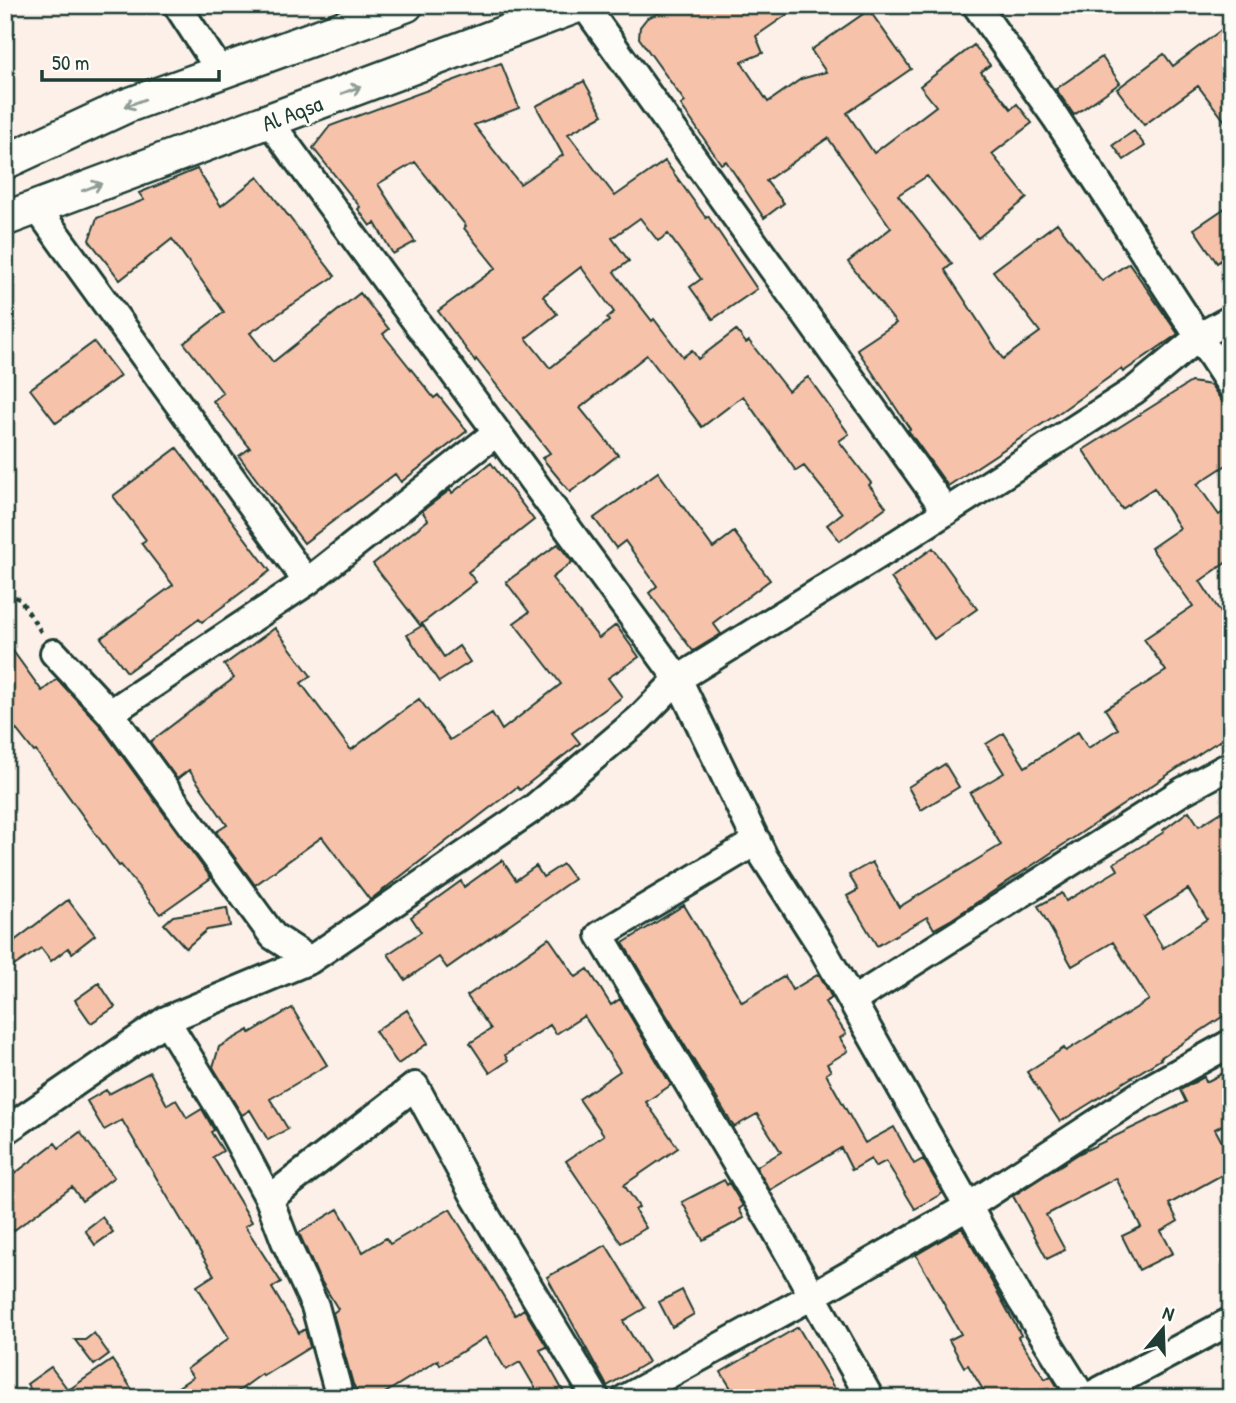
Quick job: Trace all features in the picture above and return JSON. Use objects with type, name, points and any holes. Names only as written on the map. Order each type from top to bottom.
[{"type":"main road","points":[[5,162],[126,106],[407,5]]},
{"type":"main road","name":"Al Aqsa","points":[[5,219],[579,5]]},
{"type":"street","points":[[177,5],[220,71]]},
{"type":"street","points":[[584,5],[946,511]]},
{"type":"street","points":[[976,5],[1056,118],[1231,386]]},
{"type":"street","points":[[269,121],[678,679],[764,857],[821,946],[1021,1300],[1084,1398],[1231,1321]]},
{"type":"street","points":[[37,208],[307,582]]},
{"type":"street","points":[[5,1131],[166,1020],[310,960],[535,807],[639,719],[678,679],[1135,390],[1200,336],[1231,319]]},
{"type":"street","points":[[110,713],[307,582],[497,432]]},
{"type":"street","points":[[54,653],[110,713],[272,936],[310,960]]},
{"type":"street","points":[[852,1001],[1183,792],[1230,766]]},
{"type":"street","points":[[757,841],[600,936],[774,1227],[870,1398]]},
{"type":"street","points":[[166,1020],[224,1115],[269,1199],[315,1306],[340,1398]]},
{"type":"street","points":[[626,1398],[969,1206],[1150,1088],[1231,1043]]},
{"type":"street","points":[[269,1199],[415,1086],[475,1197],[596,1398]]},
{"type":"path","points":[[5,594],[20,599],[54,653]]},
{"type":"building","points":[[678,5],[801,5],[756,36],[763,53],[741,62],[768,102],[801,79],[826,72],[811,50],[869,10],[911,69],[847,113],[874,153],[936,106],[920,86],[974,45],[990,65],[981,72],[1011,109],[1017,104],[1032,123],[992,154],[1027,198],[978,238],[927,176],[898,195],[952,264],[945,270],[1003,359],[1040,332],[993,271],[1057,223],[1102,281],[1129,263],[1178,334],[1123,372],[1121,369],[948,486],[908,430],[910,429],[857,349],[896,323],[848,262],[891,228],[828,138],[766,181],[784,203],[764,218],[726,161],[721,164],[681,105],[685,102],[639,38],[640,27],[647,18]]},
{"type":"building","points":[[1221,30],[1231,42],[1231,129],[1198,86],[1144,125],[1117,89],[1164,54],[1173,66]]},
{"type":"building","points":[[1102,57],[1120,83],[1074,115],[1056,89]]},
{"type":"building","points":[[501,63],[519,108],[474,125],[520,184],[563,155],[536,106],[584,81],[603,115],[568,134],[615,196],[665,161],[706,218],[708,216],[757,289],[713,319],[690,287],[701,279],[668,234],[658,241],[640,218],[612,238],[629,261],[614,272],[683,357],[692,350],[698,359],[736,330],[746,343],[749,341],[788,391],[808,377],[849,434],[839,441],[886,507],[840,541],[827,525],[842,513],[804,466],[796,471],[743,396],[702,427],[647,355],[580,408],[618,455],[570,492],[542,458],[550,453],[438,311],[496,268],[415,162],[378,184],[415,242],[393,254],[375,223],[370,226],[358,209],[360,207],[313,148],[330,126]],"holes":[[[581,267],[614,312],[607,318],[609,321],[550,368],[526,338],[557,314],[543,296]]]},
{"type":"building","points":[[1134,131],[1145,146],[1124,160],[1113,145]]},
{"type":"building","points":[[197,169],[221,206],[258,177],[335,276],[250,333],[273,362],[360,293],[389,329],[383,334],[434,398],[438,395],[467,431],[401,482],[395,474],[304,543],[239,456],[250,448],[213,401],[223,393],[184,343],[224,312],[172,239],[120,280],[89,240],[97,218],[144,200],[139,193]]},
{"type":"building","points":[[1231,204],[1231,253],[1217,263],[1194,229]]},
{"type":"building","points":[[94,342],[120,376],[56,423],[30,389]]},
{"type":"building","points":[[1191,382],[1211,385],[1231,415],[1231,462],[1197,484],[1219,515],[1231,507],[1231,559],[1200,581],[1231,628],[1231,735],[952,919],[934,929],[927,917],[877,946],[847,896],[858,890],[849,875],[872,862],[899,907],[1001,845],[970,793],[1004,773],[986,744],[1004,733],[1025,767],[1078,732],[1088,748],[1118,729],[1105,709],[1166,671],[1144,639],[1193,606],[1151,548],[1180,528],[1154,488],[1122,509],[1083,450]]},
{"type":"building","points":[[177,448],[270,571],[202,622],[199,619],[127,672],[101,638],[173,585],[141,543],[146,540],[113,496]]},
{"type":"building","points":[[491,463],[534,520],[468,572],[476,582],[420,625],[373,564],[428,520],[422,511],[450,490],[452,493]]},
{"type":"building","points":[[658,472],[713,548],[734,532],[770,580],[713,623],[721,634],[693,651],[649,593],[657,586],[625,541],[616,548],[594,518]]},
{"type":"building","points":[[558,544],[572,562],[552,578],[599,638],[616,625],[639,657],[608,678],[622,697],[572,733],[580,743],[520,790],[517,787],[370,900],[322,837],[255,885],[216,832],[227,825],[189,770],[177,779],[150,742],[234,678],[224,665],[275,628],[311,676],[301,683],[351,750],[419,699],[450,740],[492,713],[502,730],[561,684],[514,623],[529,612],[506,582]]},
{"type":"building","points":[[933,548],[977,609],[934,639],[891,578]]},
{"type":"building","points":[[423,625],[444,657],[459,646],[470,662],[439,682],[407,635]]},
{"type":"building","points":[[5,640],[42,691],[57,679],[98,723],[211,878],[160,914],[121,865],[119,866],[36,751],[34,752],[5,715]]},
{"type":"building","points":[[945,764],[959,787],[921,810],[908,787]]},
{"type":"building","points":[[1231,806],[1231,1011],[1161,1059],[1060,1122],[1027,1072],[1149,1000],[1113,942],[1072,966],[1038,906],[1062,893],[1066,901],[1118,870],[1114,863],[1164,832],[1163,830],[1189,811],[1199,826]],"holes":[[[1188,889],[1207,919],[1163,948],[1144,917]]]},
{"type":"building","points":[[502,860],[516,880],[536,866],[543,877],[563,864],[574,879],[447,968],[439,957],[405,980],[388,954],[421,932],[411,917],[461,881],[464,887]]},
{"type":"building","points":[[68,900],[95,935],[72,953],[68,948],[51,961],[41,948],[5,972],[5,948]]},
{"type":"building","points":[[684,905],[742,1002],[785,976],[792,990],[819,974],[832,998],[825,1002],[846,1034],[840,1038],[848,1051],[827,1064],[831,1071],[826,1074],[865,1143],[894,1127],[914,1164],[923,1159],[943,1193],[915,1209],[886,1161],[875,1167],[871,1159],[852,1170],[841,1148],[770,1190],[756,1167],[781,1152],[757,1114],[734,1127],[623,943]]},
{"type":"building","points":[[227,908],[230,926],[207,930],[186,948],[164,924],[173,916]]},
{"type":"building","points":[[549,938],[576,977],[588,969],[611,1005],[620,999],[671,1085],[646,1102],[678,1148],[624,1185],[639,1207],[635,1210],[646,1228],[621,1243],[566,1161],[604,1135],[579,1099],[620,1071],[584,1016],[556,1034],[550,1025],[505,1055],[508,1061],[490,1073],[470,1043],[491,1029],[467,996]]},
{"type":"building","points":[[99,983],[115,1007],[91,1023],[75,1000]]},
{"type":"building","points":[[292,1008],[327,1065],[270,1099],[288,1129],[268,1140],[250,1110],[242,1115],[213,1067],[219,1047],[249,1030],[250,1033]]},
{"type":"building","points":[[407,1010],[428,1043],[398,1064],[375,1031]]},
{"type":"building","points":[[1231,1069],[1231,1121],[1215,1129],[1231,1159],[1231,1170],[1169,1204],[1178,1221],[1161,1231],[1173,1253],[1139,1270],[1122,1236],[1141,1227],[1116,1178],[1046,1215],[1065,1250],[1047,1259],[1013,1196],[1080,1153],[1186,1102],[1180,1090],[1204,1077],[1206,1082]]},
{"type":"building","points":[[150,1072],[167,1105],[176,1100],[187,1118],[202,1109],[214,1130],[211,1132],[223,1151],[213,1157],[252,1222],[245,1226],[281,1282],[272,1288],[299,1333],[305,1329],[310,1347],[263,1376],[262,1374],[229,1398],[162,1398],[193,1377],[187,1369],[229,1338],[197,1286],[214,1275],[122,1120],[104,1130],[87,1101],[106,1090],[109,1094]]},
{"type":"building","points":[[80,1132],[114,1177],[82,1201],[72,1187],[5,1237],[5,1181],[55,1143],[59,1148]]},
{"type":"building","points":[[724,1180],[727,1185],[729,1183],[743,1206],[739,1209],[744,1218],[703,1240],[682,1202]]},
{"type":"building","points":[[338,1209],[363,1252],[386,1238],[390,1244],[450,1209],[515,1315],[524,1309],[547,1347],[540,1350],[567,1398],[541,1398],[520,1362],[506,1370],[486,1337],[440,1365],[438,1360],[377,1398],[361,1398],[353,1384],[333,1313],[338,1309],[318,1276],[299,1233]]},
{"type":"building","points":[[102,1217],[113,1232],[95,1245],[85,1230]]},
{"type":"building","points":[[962,1228],[1021,1335],[1018,1337],[1045,1379],[1051,1376],[1064,1398],[988,1398],[968,1365],[964,1367],[949,1340],[961,1334],[916,1255]]},
{"type":"building","points":[[606,1245],[645,1308],[623,1321],[648,1362],[607,1386],[547,1277]]},
{"type":"building","points":[[682,1290],[694,1314],[672,1327],[659,1302]]},
{"type":"building","points":[[798,1327],[840,1398],[737,1398],[721,1372]]},
{"type":"building","points":[[94,1333],[109,1354],[94,1365],[75,1340],[85,1340]]},
{"type":"building","points":[[112,1360],[138,1398],[57,1398]]},
{"type":"building","points":[[51,1367],[66,1387],[51,1398],[37,1398],[27,1384]]}]
